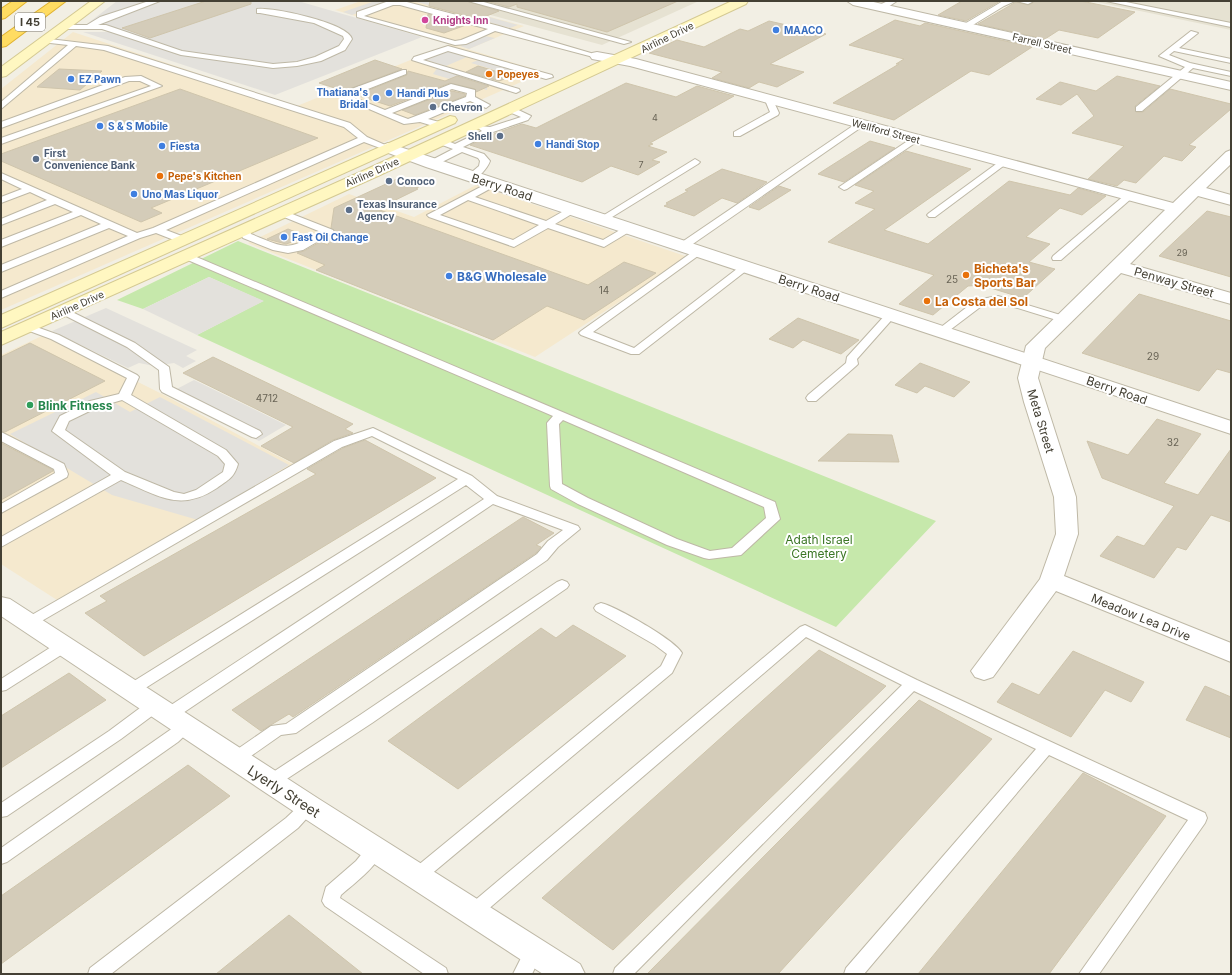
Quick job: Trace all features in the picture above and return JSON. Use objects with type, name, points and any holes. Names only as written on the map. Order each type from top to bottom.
[{"type":"highway","name":"I 45","points":[[1,15],[21,1]]},
{"type":"highway","points":[[1,32],[44,1]]},
{"type":"highway","name":"I 45","points":[[1,43],[60,1]]},
{"type":"main road","points":[[1,73],[99,1]]},
{"type":"main road","name":"Airline Drive","points":[[1,339],[64,311],[185,248],[224,222],[597,56],[716,1]]},
{"type":"main road","name":"Airline Drive","points":[[4,318],[185,248],[244,230],[440,141],[482,128],[510,109],[619,60],[742,1]]},
{"type":"main road","points":[[687,15],[704,19]]},
{"type":"main road","points":[[224,222],[244,230]]},
{"type":"main road","points":[[4,318],[28,327]]},
{"type":"street","name":"Farrell Street","points":[[852,1],[964,26],[1186,70],[1231,86]]},
{"type":"street","name":"Wellford Street","points":[[597,56],[619,60],[1175,208]]},
{"type":"street","name":"Berry Road","points":[[388,148],[430,164],[942,331],[1231,428]]},
{"type":"street","name":"Meta Street","points":[[984,671],[1051,580],[1067,534],[1065,497],[1034,402],[1028,378],[1036,346],[1175,208],[1231,155]]},
{"type":"street","points":[[1194,190],[1231,200]]},
{"type":"street","name":"Penway Street","points":[[1117,266],[1231,299]]},
{"type":"street","name":"Meadow Lea Drive","points":[[1051,580],[1231,653]]},
{"type":"street","name":"Lyerly Street","points":[[1,605],[270,782],[473,912],[528,963],[569,974]]},
{"type":"lane","points":[[89,27],[103,19],[156,1]]},
{"type":"lane","points":[[472,1],[627,42]]},
{"type":"lane","points":[[882,8],[893,1]]},
{"type":"lane","points":[[964,26],[1001,4],[1011,1]]},
{"type":"lane","points":[[1020,1],[1028,2]]},
{"type":"lane","points":[[1110,1],[1231,25]]},
{"type":"lane","points":[[496,28],[463,42],[455,43],[361,17],[360,14],[400,3],[496,28],[597,56]]},
{"type":"lane","points":[[62,27],[103,27],[181,52],[273,66],[297,64],[318,59],[342,48],[348,39],[347,35],[333,27],[295,17],[260,11]]},
{"type":"lane","points":[[1194,33],[1163,58],[1186,70],[1231,74]]},
{"type":"lane","points":[[44,40],[105,48],[205,78],[347,125],[364,139],[388,148]]},
{"type":"lane","points":[[1,106],[74,44]]},
{"type":"lane","points":[[516,91],[416,60],[448,48],[549,77]]},
{"type":"lane","points":[[1174,48],[1231,61]]},
{"type":"lane","points":[[445,69],[476,56]]},
{"type":"lane","points":[[1139,109],[1186,70]]},
{"type":"lane","points":[[403,72],[349,93],[345,97],[385,113],[390,117],[407,122],[420,119],[470,98],[486,105]]},
{"type":"lane","points":[[1,124],[128,79],[141,78],[158,86],[1,141]]},
{"type":"lane","points":[[385,113],[451,86],[472,92],[470,98]]},
{"type":"lane","points":[[737,134],[775,113],[769,100]]},
{"type":"lane","points":[[420,119],[440,125]]},
{"type":"lane","points":[[746,267],[635,352],[585,333],[690,249],[860,124]]},
{"type":"lane","points":[[430,164],[458,148],[482,128]]},
{"type":"lane","points":[[1,295],[136,236],[157,230],[364,139]]},
{"type":"lane","points":[[844,187],[915,139]]},
{"type":"lane","points":[[440,141],[481,156],[485,161],[484,167],[471,177]]},
{"type":"lane","points":[[601,220],[694,162]]},
{"type":"lane","points":[[932,215],[1003,162]]},
{"type":"lane","points":[[2,178],[56,200],[136,236]]},
{"type":"lane","points":[[492,184],[432,215],[514,244],[572,210]]},
{"type":"lane","points":[[1,200],[30,189]]},
{"type":"lane","points":[[1057,258],[1129,196]]},
{"type":"lane","points":[[467,197],[604,244],[630,229]]},
{"type":"lane","points":[[1,222],[56,200]]},
{"type":"lane","points":[[1,244],[81,212]]},
{"type":"lane","points":[[244,230],[248,236],[277,248],[288,250],[299,248],[329,232],[282,213]]},
{"type":"lane","points":[[1,269],[109,224]]},
{"type":"lane","points":[[157,230],[185,248],[560,415],[770,505],[773,519],[736,552],[709,555],[672,542],[583,501],[556,486],[553,423],[560,415]]},
{"type":"lane","points":[[942,331],[980,302],[988,299],[998,299],[1063,319]]},
{"type":"lane","points":[[64,311],[131,345],[165,369],[166,389],[256,434]]},
{"type":"lane","points":[[812,398],[852,364],[851,359],[891,315]]},
{"type":"lane","points":[[28,327],[55,337],[133,377],[124,396]]},
{"type":"lane","points":[[124,396],[222,454],[232,464],[229,474],[200,493],[185,498],[171,496],[120,476],[58,431],[64,419],[94,404],[124,396]]},
{"type":"lane","points":[[28,623],[338,444],[373,432],[467,479],[492,499],[573,529],[553,544],[542,557],[290,730],[277,730],[235,759]]},
{"type":"lane","points":[[1,436],[59,467],[62,474],[1,509]]},
{"type":"lane","points":[[1,543],[120,476]]},
{"type":"lane","points":[[131,690],[467,479]]},
{"type":"lane","points":[[1,811],[115,735],[169,716],[492,499]]},
{"type":"lane","points":[[270,782],[366,719],[562,585]]},
{"type":"lane","points":[[416,876],[667,669],[674,653],[660,641],[601,608]]},
{"type":"lane","points":[[473,912],[805,630],[912,684],[1198,818],[1088,974]]},
{"type":"lane","points":[[1,686],[64,646]]},
{"type":"lane","points":[[622,974],[912,684]]},
{"type":"lane","points":[[1,856],[172,738],[169,716]]},
{"type":"lane","points":[[853,974],[1047,747]]},
{"type":"lane","points":[[98,974],[292,823],[309,807]]},
{"type":"lane","points":[[375,850],[362,866],[332,892],[331,901],[439,974]]},
{"type":"shaded area","points":[[117,1],[298,1],[422,37],[275,95],[83,32],[125,32],[97,23],[87,24]]},
{"type":"shaded area","points":[[361,1],[431,1],[524,26],[469,49],[335,10]]},
{"type":"shaded area","points":[[375,1],[391,1],[352,15],[343,12]]},
{"type":"shaded area","points":[[413,1],[431,1],[518,25],[510,28]]},
{"type":"shaded area","points":[[439,1],[699,1],[602,45]]},
{"type":"shaded area","points":[[1092,1],[1231,1],[1231,30]]},
{"type":"shaded area","points":[[73,32],[297,106],[450,44],[544,72],[1,310],[1,89]]},
{"type":"shaded area","points":[[485,36],[495,38],[469,49],[460,46]]},
{"type":"shaded area","points":[[445,50],[467,57],[446,66],[423,59]]},
{"type":"shaded area","points":[[483,58],[527,70],[515,76],[471,63]]},
{"type":"shaded area","points":[[438,67],[488,82],[487,90],[433,74]]},
{"type":"shaded area","points":[[476,185],[688,257],[535,357],[248,243],[349,194],[414,217]]},
{"type":"shaded area","points":[[209,277],[264,301],[197,335],[143,309]]},
{"type":"shaded area","points":[[106,308],[197,350],[186,356],[196,361],[183,368],[174,363],[154,366],[139,363],[128,368],[52,331]]},
{"type":"shaded area","points":[[44,335],[164,395],[293,464],[57,600],[1,564],[1,355]]},
{"type":"shaded area","points":[[194,380],[286,425],[259,441],[167,394]]},
{"type":"shaded area","points":[[96,392],[130,412],[160,397],[289,465],[198,520],[112,495],[10,434]]},
{"type":"green space","name":"Adath Israel Cemetery","points":[[238,241],[936,521],[836,627],[197,335],[263,301],[209,277],[143,309],[117,300]]},
{"type":"building","points":[[206,1],[251,1],[251,4],[150,38],[122,28]]},
{"type":"building","points":[[430,1],[467,1],[499,11],[479,19],[429,6]]},
{"type":"building","points":[[486,1],[678,1],[607,32],[517,7],[517,4],[509,7]]},
{"type":"building","points":[[962,1],[1000,1],[966,21],[938,15]]},
{"type":"building","points":[[1033,1],[1081,1],[1135,12],[1098,38],[1059,30],[1045,39],[978,24],[1016,2],[1028,5],[1033,3]]},
{"type":"building","points":[[428,14],[466,25],[444,33],[426,28]]},
{"type":"building","points":[[895,20],[920,26],[925,23],[1032,47],[989,75],[971,71],[894,120],[833,103],[899,64],[896,64],[904,59],[849,45]]},
{"type":"building","points":[[769,21],[826,34],[770,64],[804,72],[777,87],[759,82],[749,88],[712,78],[722,72],[649,53],[677,40],[704,47],[740,29],[748,31]]},
{"type":"building","points":[[375,60],[402,69],[344,91],[319,83]]},
{"type":"building","name":"Popeyes","points":[[478,66],[510,77],[499,81],[466,72]]},
{"type":"building","points":[[59,69],[102,71],[80,90],[37,87]]},
{"type":"building","points":[[408,71],[445,81],[457,76],[489,86],[476,92],[475,89],[450,83],[390,106],[356,95],[407,75]]},
{"type":"building","points":[[1117,76],[1160,86],[1135,106],[1136,112],[1143,112],[1170,89],[1231,104],[1231,109],[1189,145],[1196,147],[1182,161],[1164,156],[1136,183],[1124,180],[1117,186],[1088,179],[1124,146],[1072,133],[1094,116],[1077,94],[1061,105],[1036,99],[1060,82],[1096,91]]},
{"type":"building","points":[[626,83],[676,97],[697,86],[734,96],[650,143],[653,144],[648,146],[667,152],[652,160],[660,162],[638,175],[611,166],[582,182],[470,145],[496,133],[522,124],[536,128]]},
{"type":"building","name":"Fiesta","points":[[180,89],[318,138],[151,208],[162,213],[141,222],[1,161],[1,154]]},
{"type":"building","points":[[452,91],[465,94],[465,96],[415,115],[402,110]]},
{"type":"building","points":[[870,141],[895,148],[844,182],[818,174]]},
{"type":"building","points":[[906,151],[971,169],[884,230],[928,244],[1009,181],[1070,195],[1078,188],[1106,196],[1082,215],[1060,208],[1026,237],[1050,244],[1029,262],[1055,269],[1023,298],[981,285],[968,286],[933,315],[899,304],[934,275],[828,242],[875,209],[855,203],[874,191],[855,185]]},
{"type":"building","points":[[722,169],[767,182],[737,203],[722,198],[694,216],[664,206],[668,204],[666,203],[688,191],[685,190]]},
{"type":"building","name":"B&G Wholesale","points":[[399,178],[421,186],[416,188],[418,189],[377,209],[588,285],[624,262],[656,273],[584,320],[547,306],[493,340],[316,270],[325,265],[297,253],[304,251],[320,242],[328,245],[330,236],[335,232],[331,228],[334,208]]},
{"type":"building","points":[[779,186],[791,190],[759,210],[749,207]]},
{"type":"building","points":[[1207,211],[1231,217],[1231,277],[1159,256]]},
{"type":"building","name":"Fast Oil Change","points":[[288,229],[308,237],[286,244],[267,239]]},
{"type":"building","points":[[1139,294],[1231,321],[1231,373],[1217,369],[1199,391],[1082,353]]},
{"type":"building","points":[[798,318],[859,340],[841,354],[803,340],[793,348],[769,339]]},
{"type":"building","name":"Blink Fitness","points":[[30,343],[105,381],[5,432],[1,431],[1,357]]},
{"type":"building","points":[[213,357],[353,424],[345,429],[353,433],[333,440],[294,463],[261,446],[293,427],[183,373]]},
{"type":"building","points":[[920,363],[970,382],[954,397],[925,386],[917,393],[895,385]]},
{"type":"building","points":[[1157,419],[1201,434],[1164,483],[1198,495],[1231,449],[1231,522],[1211,515],[1186,550],[1177,547],[1154,578],[1100,556],[1117,536],[1144,546],[1174,506],[1102,478],[1087,441],[1128,455]]},
{"type":"building","points":[[848,434],[892,435],[899,462],[818,461]]},
{"type":"building","points":[[365,440],[436,478],[144,656],[85,613],[107,601],[100,596],[316,474],[307,469],[343,448]]},
{"type":"building","points":[[1,443],[53,470],[53,471],[1,500]]},
{"type":"building","points":[[523,517],[554,533],[536,545],[541,547],[536,553],[293,717],[289,714],[261,731],[232,710]]},
{"type":"building","points":[[573,625],[626,656],[458,789],[388,741],[541,628],[556,638]]},
{"type":"building","points":[[819,650],[886,686],[613,950],[542,898]]},
{"type":"building","points":[[1073,651],[1144,682],[1131,702],[1105,690],[1071,737],[997,702],[1012,683],[1039,695]]},
{"type":"building","points":[[69,673],[106,700],[1,768],[1,716]]},
{"type":"building","points":[[1205,686],[1231,697],[1231,738],[1186,720]]},
{"type":"building","points":[[919,700],[992,739],[778,974],[647,974]]},
{"type":"building","points":[[188,765],[230,796],[1,964],[1,896]]},
{"type":"building","points":[[1083,773],[1166,816],[1049,974],[918,974]]},
{"type":"building","points":[[289,915],[363,974],[216,974]]},
{"type":"place","name":"Knights Inn","points":[[425,20]]},
{"type":"place","name":"MAACO","points":[[776,30]]},
{"type":"place","name":"Popeyes","points":[[489,74]]},
{"type":"place","name":"EZ Pawn","points":[[71,79]]},
{"type":"place","name":"Handi Plus","points":[[389,93]]},
{"type":"place","name":"Thatiana's Bridal","points":[[376,98]]},
{"type":"place","name":"Chevron","points":[[433,107]]},
{"type":"place","name":"S & S Mobile","points":[[100,126]]},
{"type":"place","name":"Shell","points":[[500,136]]},
{"type":"place","name":"Handi Stop","points":[[538,144]]},
{"type":"place","name":"Fiesta","points":[[162,146]]},
{"type":"place","name":"First Convenience Bank","points":[[36,159]]},
{"type":"place","name":"Pepe's Kitchen","points":[[160,176]]},
{"type":"place","name":"Conoco","points":[[389,181]]},
{"type":"place","name":"Uno Mas Liquor","points":[[134,194]]},
{"type":"place","name":"Texas Insurance Agency","points":[[349,210]]},
{"type":"place","name":"Fast Oil Change","points":[[284,237]]},
{"type":"place","name":"Bicheta's Sports Bar","points":[[966,275]]},
{"type":"place","name":"B&G Wholesale","points":[[449,276]]},
{"type":"place","name":"La Costa del Sol","points":[[927,301]]},
{"type":"place","name":"Blink Fitness","points":[[30,405]]}]
